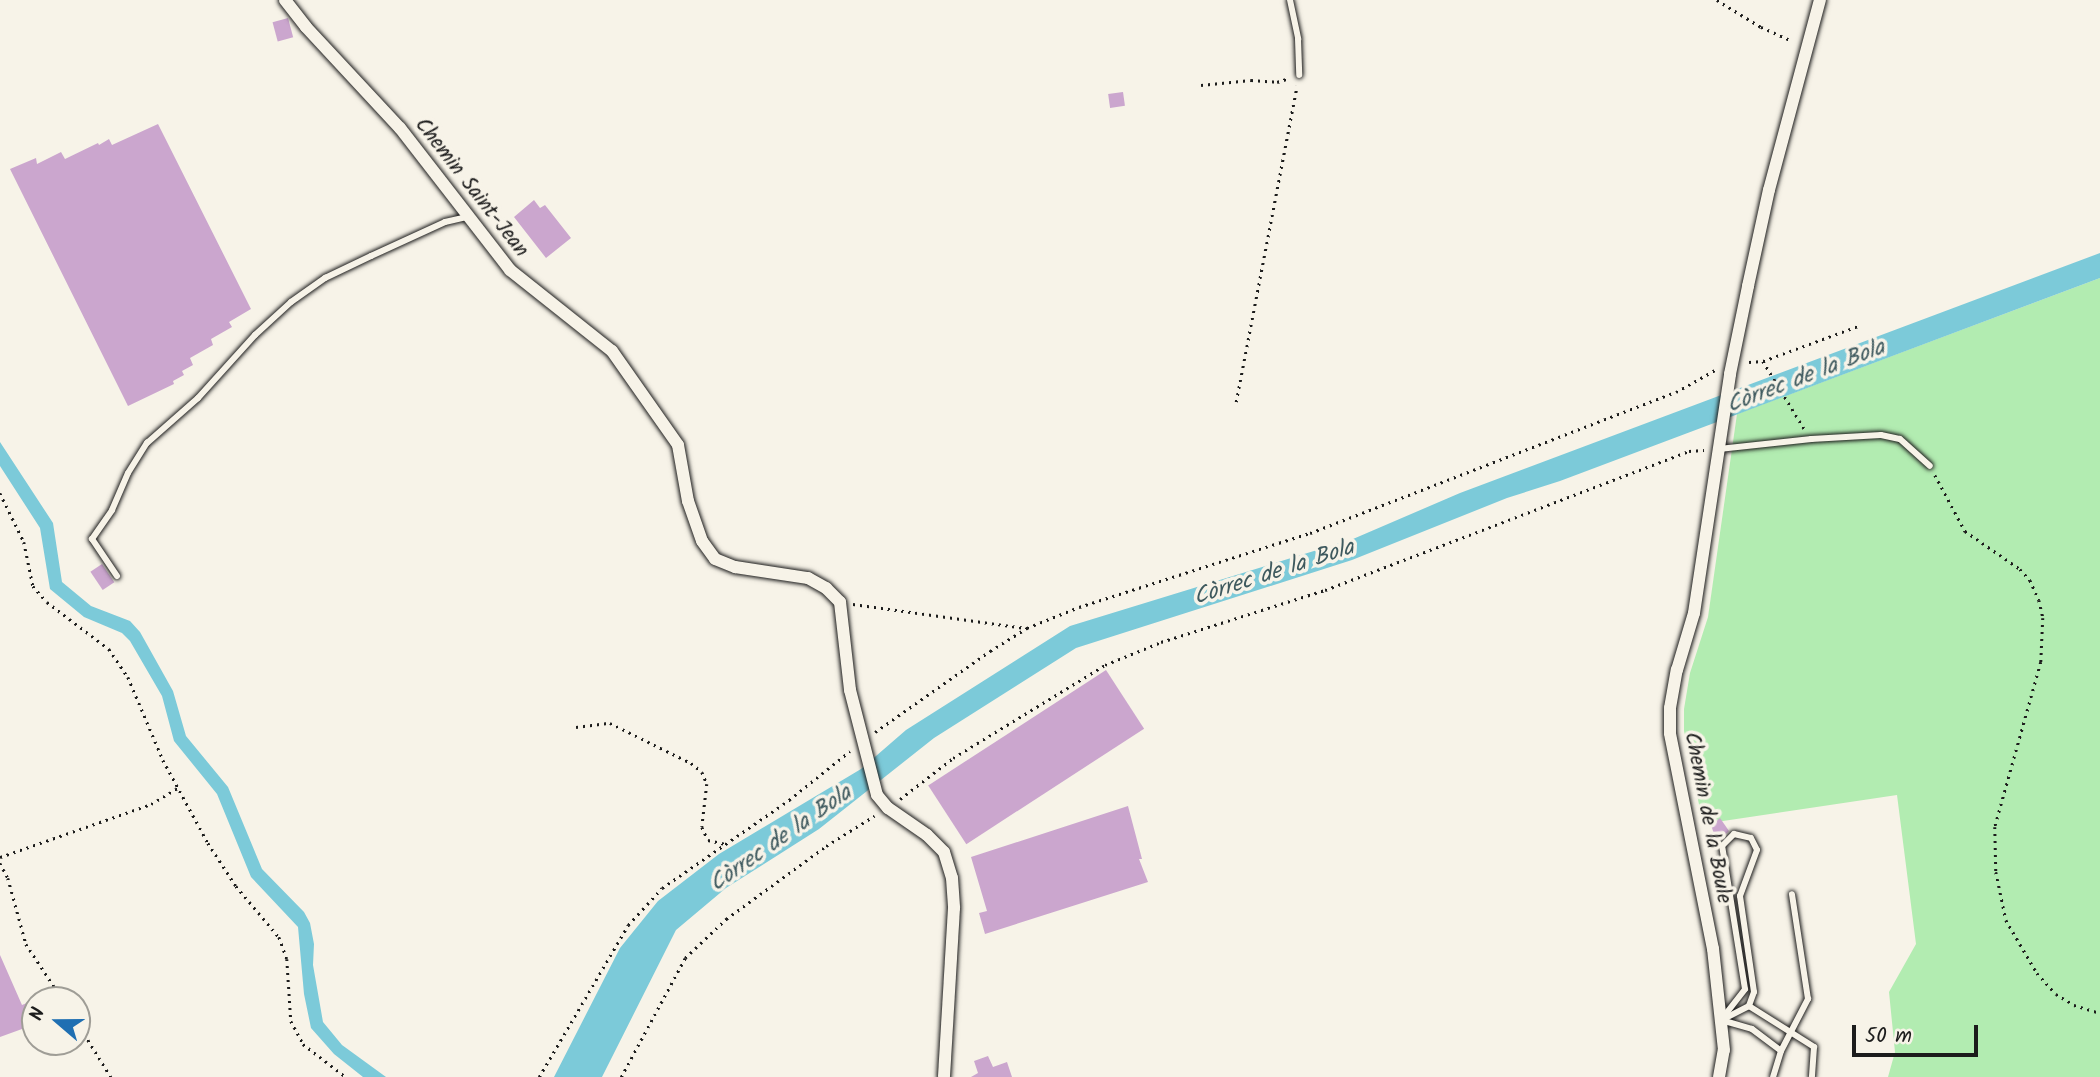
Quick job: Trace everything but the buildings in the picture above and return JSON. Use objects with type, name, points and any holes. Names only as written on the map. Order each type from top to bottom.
[{"type":"street","name":"Chemin Saint-Jean","points":[[285,0],[306,27],[400,128],[510,270],[612,351],[678,445],[688,501],[702,541],[715,559],[735,567],[808,578],[826,588],[840,602]]},
{"type":"street","name":"Chemin de la Boule","points":[[1720,1077],[1724,1050],[1713,948],[1670,733],[1670,708],[1677,670],[1694,613],[1731,369],[1769,190],[1820,0]]},
{"type":"street","points":[[840,602],[850,690],[870,756],[877,795],[888,808],[927,835],[944,852],[952,878],[954,908],[944,1077]]},
{"type":"lane","points":[[1290,0],[1298,39],[1299,75]]},
{"type":"lane","points":[[117,576],[92,539],[112,510],[128,473],[147,443],[198,398],[255,335],[291,302],[325,278],[445,222],[468,216]]},
{"type":"lane","points":[[1718,446],[1811,439],[1891,437],[1900,439],[1917,451],[1930,466]]},
{"type":"lane","points":[[1734,834],[1751,838],[1757,850],[1740,896],[1754,992],[1749,1006],[1721,1020],[1745,989],[1722,846],[1734,834]]},
{"type":"lane","points":[[1773,1077],[1790,1030],[1808,999],[1792,894]]},
{"type":"lane","points":[[1749,1006],[1814,1046],[1812,1077]]},
{"type":"lane","points":[[1721,1020],[1752,1029],[1781,1051]]},
{"type":"path","points":[[1717,0],[1761,27],[1776,31],[1807,50]]},
{"type":"path","points":[[1201,85],[1251,79],[1277,82],[1299,75],[1236,402]]},
{"type":"path","points":[[539,1077],[628,925],[662,888],[789,800],[864,740],[1027,628],[1079,607],[1310,533],[1676,392],[1722,366],[1731,369],[1763,360],[1858,326]]},
{"type":"path","points":[[1763,360],[1811,439]]},
{"type":"path","points":[[621,1077],[685,958],[737,911],[826,846],[888,808],[953,758],[1105,665],[1161,642],[1325,590],[1689,450],[1718,446]]},
{"type":"path","points":[[1930,466],[1965,531],[2020,569],[2030,580],[2039,600],[2043,618],[2041,662],[1995,827],[1996,872],[2006,920],[2037,973],[2056,994],[2074,1006],[2100,1013]]},
{"type":"path","points":[[0,493],[24,542],[33,586],[47,602],[109,649],[128,677],[178,788],[236,886],[279,937],[287,959],[291,1021],[303,1044],[346,1077]]},
{"type":"path","points":[[840,602],[1027,628]]},
{"type":"path","points":[[576,727],[610,723],[691,763],[702,772],[707,784],[702,827],[708,840],[725,844]]},
{"type":"path","points":[[0,857],[151,804],[178,788]]},
{"type":"path","points":[[0,863],[8,878],[26,944],[54,986]]},
{"type":"path","points":[[91,1045],[111,1077]]},
{"type":"green space","points":[[2100,278],[2100,1077],[1888,1077],[1895,1052],[1889,992],[1916,944],[1897,795],[1703,824],[1684,731],[1684,709],[1690,673],[1708,617],[1737,414]]},
{"type":"water","name":"Còrrec de la Bola","points":[[2100,253],[2100,278],[1560,481],[1507,498],[1352,560],[1076,648],[934,738],[819,829],[726,888],[676,930],[602,1077],[554,1077],[620,948],[658,901],[719,854],[861,769],[906,730],[1070,626],[1353,539],[1460,493]]},
{"type":"water","points":[[0,442],[53,523],[62,582],[91,606],[130,621],[140,632],[173,691],[186,736],[228,787],[262,869],[304,912],[310,923],[314,944],[313,965],[323,1022],[342,1045],[386,1077],[363,1077],[334,1054],[311,1028],[304,994],[298,927],[251,877],[217,794],[174,741],[162,696],[130,641],[122,633],[84,617],[50,589],[40,528],[0,466]]}]
